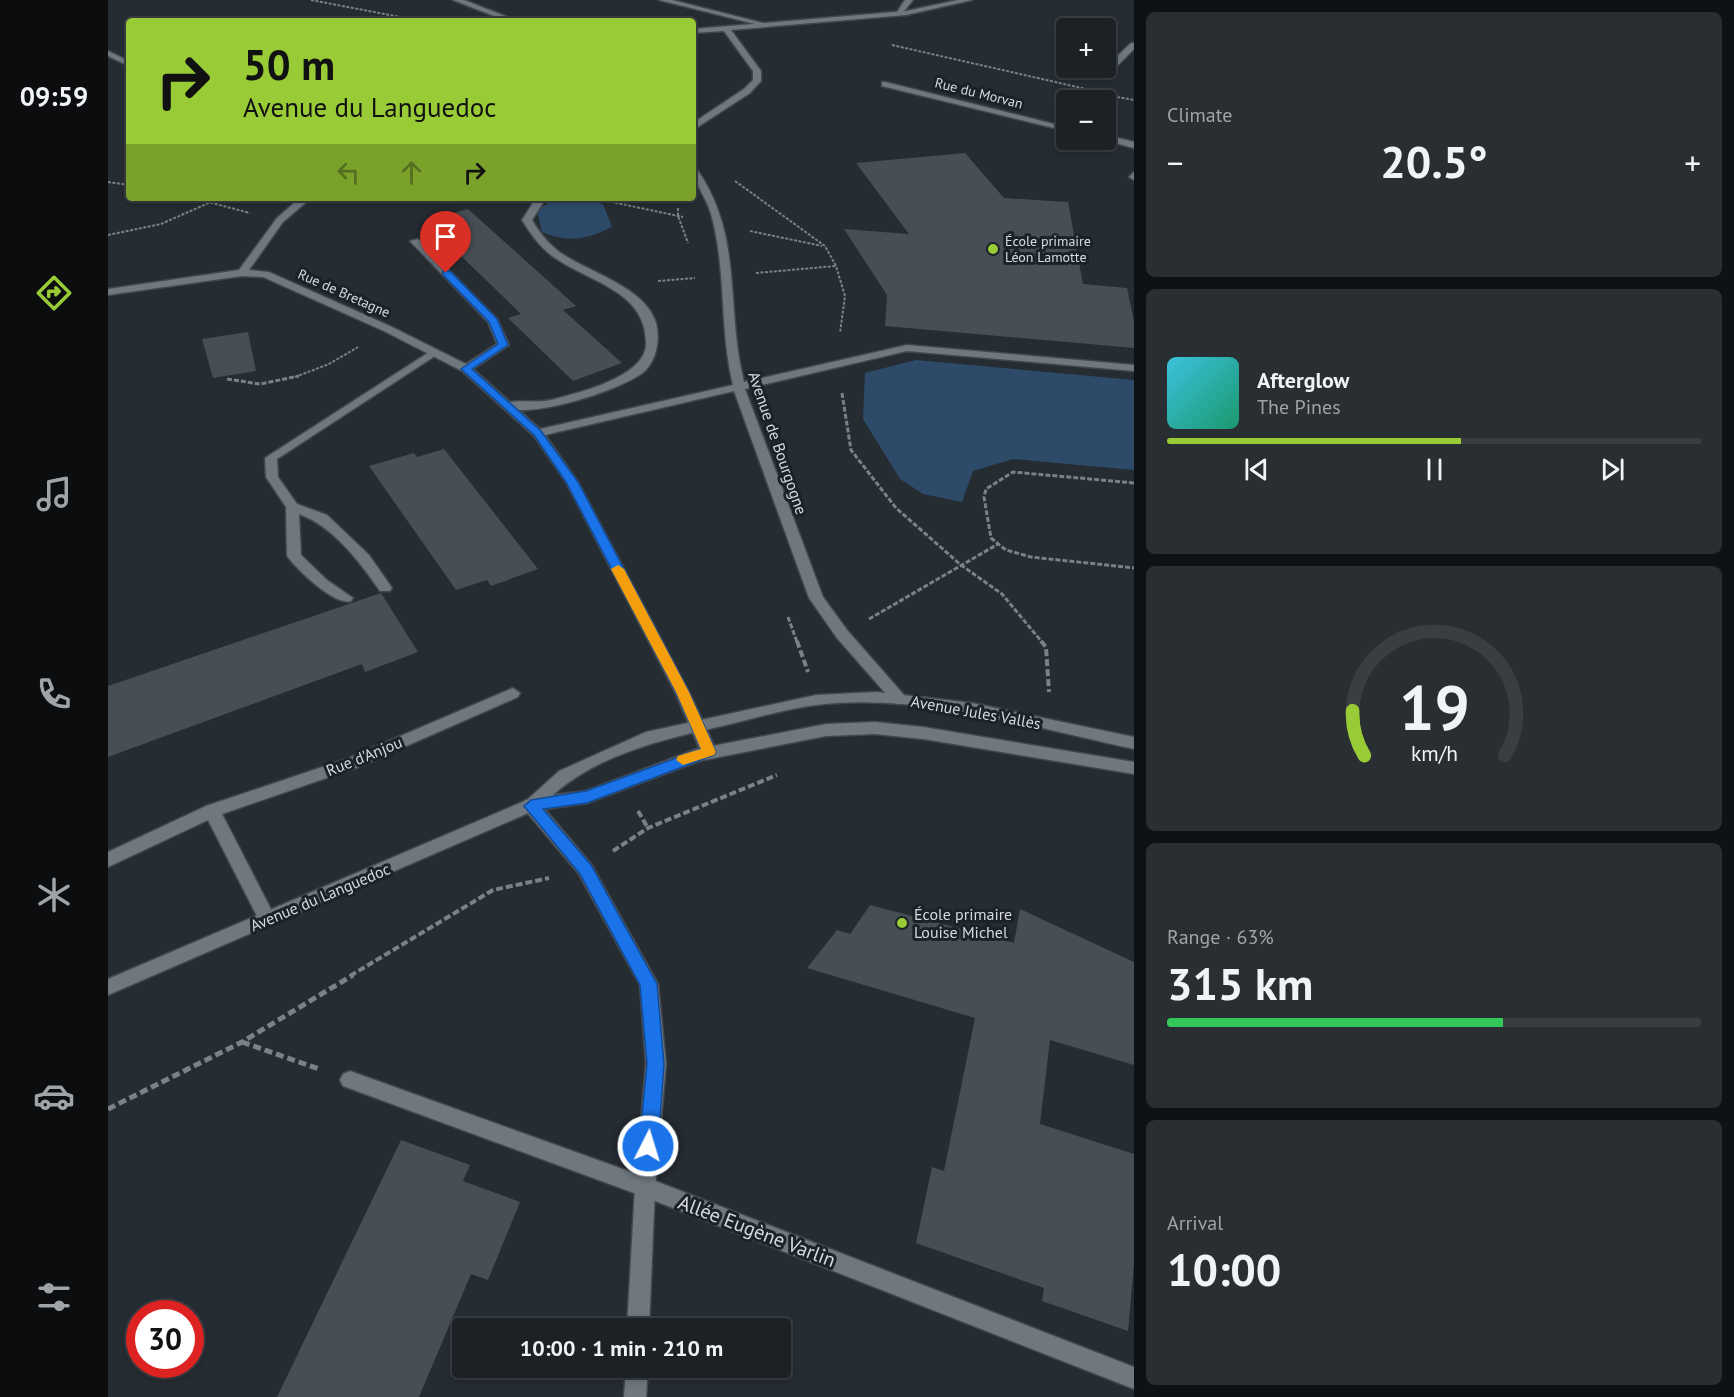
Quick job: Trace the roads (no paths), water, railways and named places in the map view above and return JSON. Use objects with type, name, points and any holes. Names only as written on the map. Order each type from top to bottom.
[{"type":"street","points":[[460,0],[503,18]]},
{"type":"street","points":[[663,0],[767,25]]},
{"type":"street","points":[[898,13],[909,0]]},
{"type":"street","points":[[696,31],[898,13],[968,0]]},
{"type":"street","points":[[696,125],[747,91],[757,81],[757,71],[726,28]]},
{"type":"street","points":[[1116,62],[1134,45]]},
{"type":"street","points":[[108,53],[126,62]]},
{"type":"street","name":"Rue du Morvan","points":[[885,84],[1056,127]]},
{"type":"street","points":[[1116,140],[1134,145]]},
{"type":"street","name":"Avenue de Bourgogne","points":[[696,173],[702,180],[718,224],[728,275],[735,368],[739,385],[816,598],[842,634],[899,699]]},
{"type":"street","points":[[242,273],[280,220],[302,201]]},
{"type":"street","points":[[509,405],[541,406],[613,383],[638,371],[650,358],[653,332],[641,304],[612,285],[573,267],[531,232],[527,220],[539,201]]},
{"type":"street","points":[[415,241],[494,321],[503,345],[466,369]]},
{"type":"street","name":"Rue de Bretagne","points":[[108,292],[242,273],[265,274],[388,329],[466,369],[538,433]]},
{"type":"street","points":[[709,752],[698,725],[572,482],[538,433],[907,348],[1134,368]]},
{"type":"street","points":[[346,598],[322,583],[294,556],[292,507],[272,477],[270,458],[434,352]]},
{"type":"street","points":[[292,507],[322,518],[364,558],[385,588]]},
{"type":"street","name":"Rue d'Anjou","points":[[108,860],[212,811],[355,762],[513,693]]},
{"type":"street","name":"Avenue Jules Vallès","points":[[816,700],[877,697],[899,699],[972,709],[1134,743]]},
{"type":"street","name":"Avenue du Languedoc","points":[[531,806],[565,775],[646,738],[816,700]]},
{"type":"street","name":"Avenue Jules Vallès","points":[[826,730],[874,728],[924,733],[1134,768]]},
{"type":"street","name":"Avenue du Languedoc","points":[[108,987],[531,806],[587,797],[709,752],[826,730]]},
{"type":"street","points":[[531,806],[585,869],[649,984],[656,1064],[645,1187],[639,1318]]},
{"type":"street","points":[[212,811],[267,920]]},
{"type":"street","name":"Allée Eugène Varlin","points":[[351,1080],[645,1187],[1134,1378]]},
{"type":"street","points":[[635,1397],[636,1378]]},
{"type":"place","name":"École primaire Léon Lamotte","points":[[993,249]]},
{"type":"place","name":"École primaire Louise Michel","points":[[902,923]]}]
